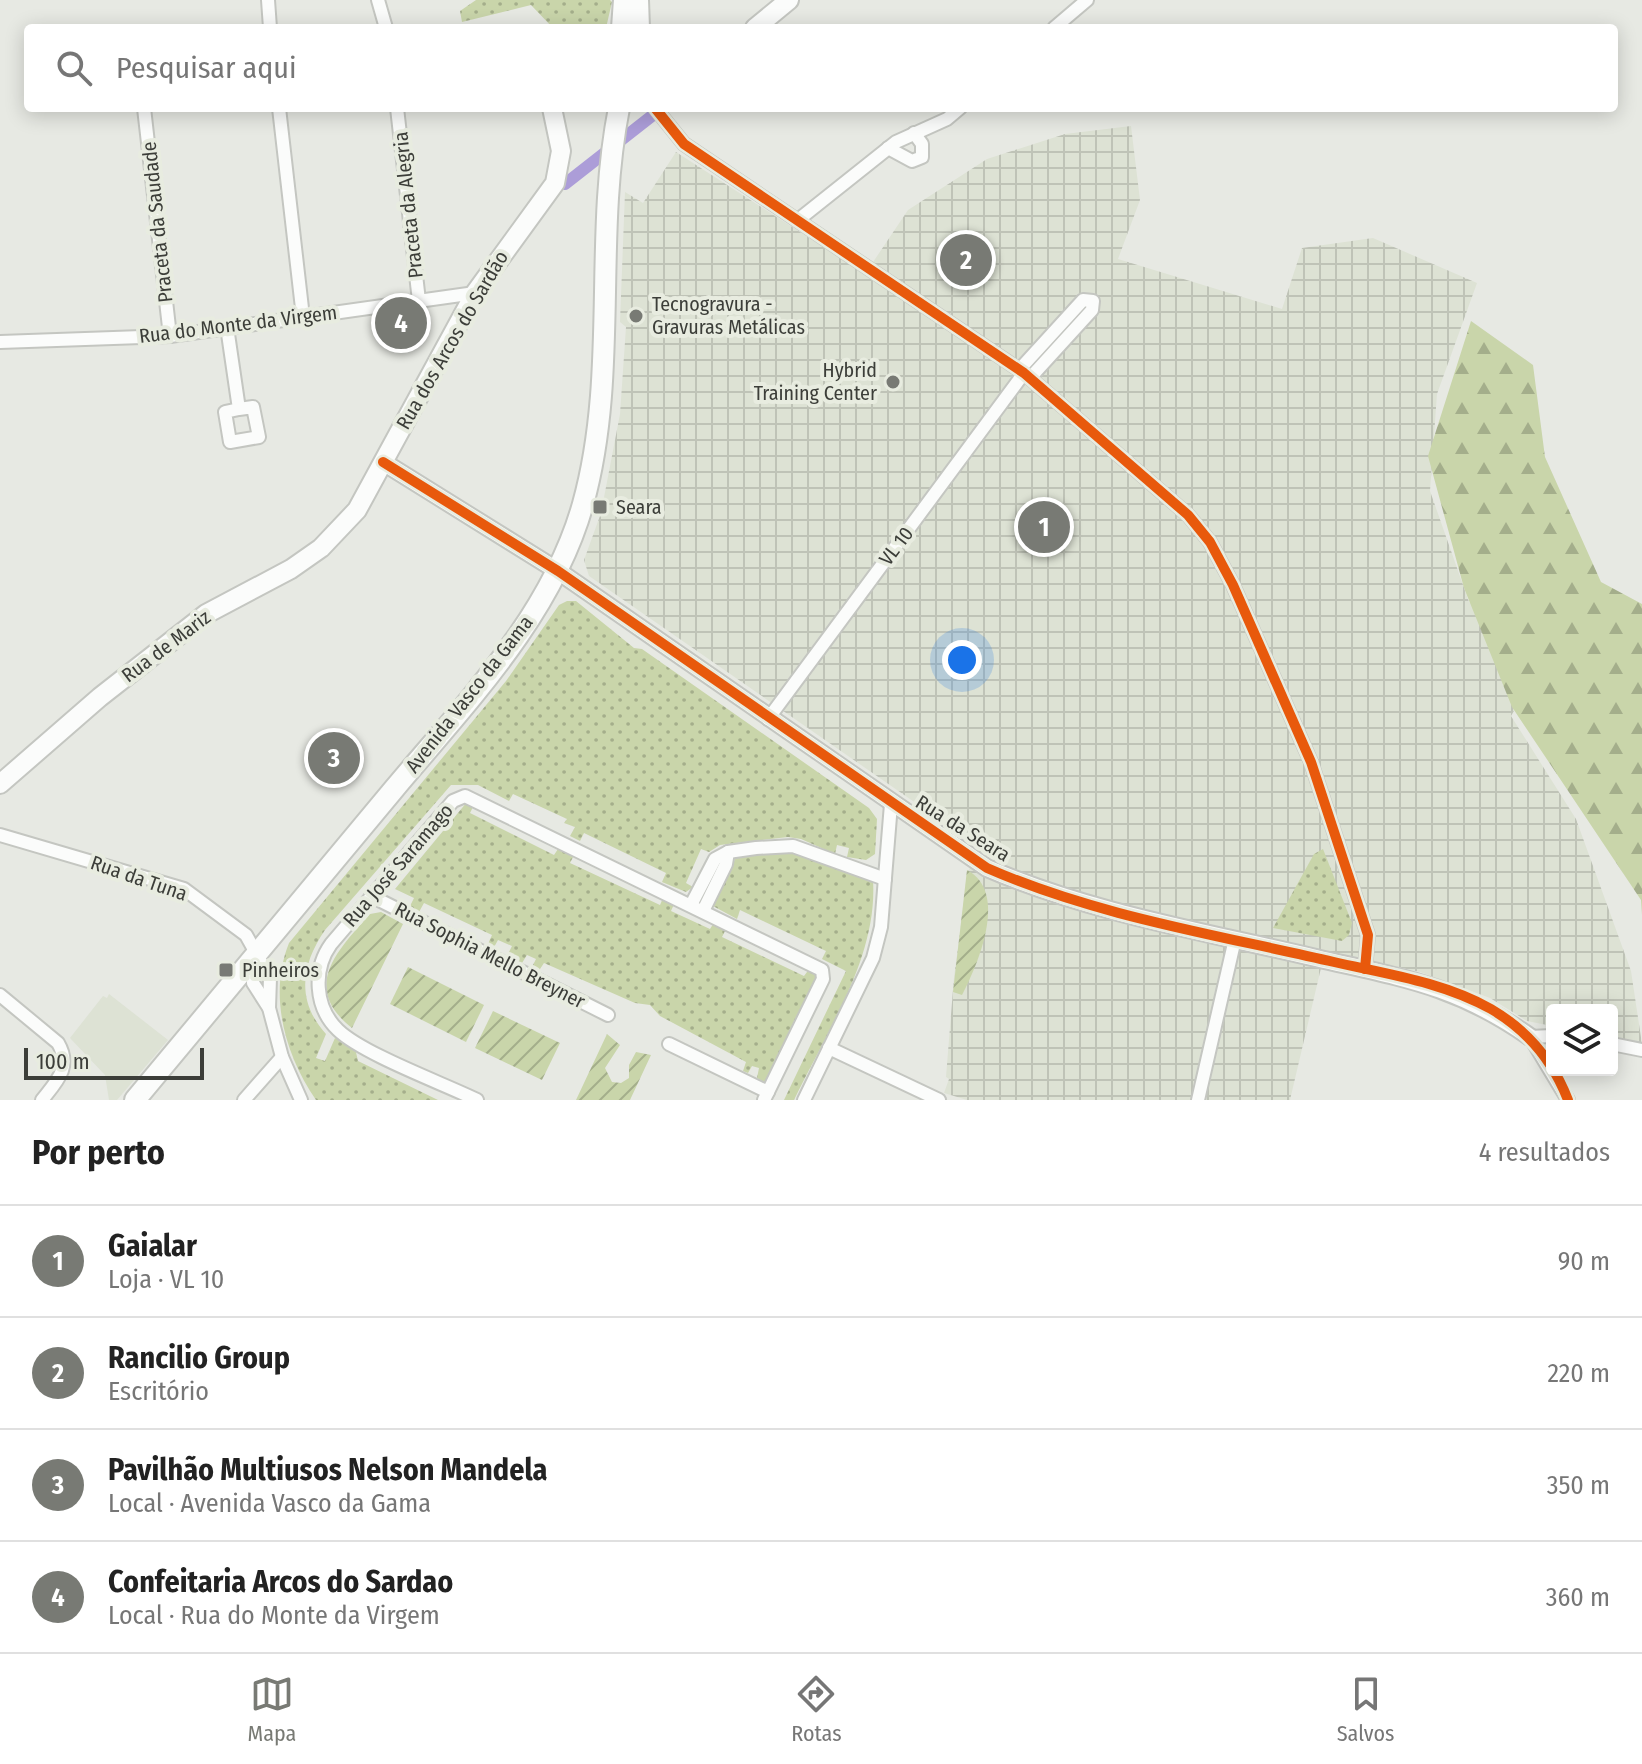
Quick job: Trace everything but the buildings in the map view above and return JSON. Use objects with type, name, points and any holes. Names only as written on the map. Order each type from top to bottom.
[{"type":"main road","points":[[622,24],[624,0]]},
{"type":"main road","points":[[638,0],[639,24]]},
{"type":"main road","points":[[760,24],[789,0]]},
{"type":"main road","name":"Rua dos Arcos do Sardão","points":[[343,526],[357,510],[475,293],[555,183],[561,151],[553,112]]},
{"type":"main road","name":"Avenida Vasco da Gama","points":[[135,1100],[496,666],[558,571],[582,506],[602,406],[608,211],[619,112]]},
{"type":"main road","name":"Rua de Mariz","points":[[0,784],[100,697],[206,614],[291,569],[343,526]]},
{"type":"street","points":[[268,0],[270,24]]},
{"type":"street","points":[[378,0],[385,24]]},
{"type":"street","points":[[1059,24],[1087,0]]},
{"type":"street","name":"Praceta da Saudade","points":[[144,112],[170,336]]},
{"type":"street","points":[[279,112],[303,317]]},
{"type":"street","name":"Praceta da Alegria","points":[[397,112],[419,301]]},
{"type":"street","points":[[658,112],[684,144],[1024,374],[1188,515],[1210,542],[1311,762],[1368,935],[1365,969]]},
{"type":"street","points":[[798,220],[888,148],[955,112]]},
{"type":"street","points":[[888,148],[912,161],[922,157],[922,144],[914,133]]},
{"type":"street","name":"Rua do Monte da Virgem","points":[[0,342],[170,336],[475,293]]},
{"type":"street","points":[[1083,300],[1093,301],[1092,310],[1024,374],[1083,300]]},
{"type":"street","points":[[227,327],[239,409]]},
{"type":"street","name":"VL 10","points":[[768,719],[1024,374]]},
{"type":"street","name":"Rua da Seara","points":[[383,462],[558,571],[987,868],[1026,885],[1092,905],[1431,983],[1490,1009],[1530,1037],[1568,1100]]},
{"type":"street","name":"Rua José Saramago","points":[[477,1100],[357,1043],[337,1029],[323,1008],[319,982],[323,957],[453,801],[465,796],[823,972],[823,979],[766,1096]]},
{"type":"street","points":[[804,1100],[873,958],[881,927],[891,804]]},
{"type":"street","name":"Rua da Tuna","points":[[0,835],[184,889],[246,935],[270,978],[269,1008],[282,1057],[301,1100]]},
{"type":"street","points":[[691,905],[715,859],[728,852],[793,846],[885,879]]},
{"type":"street","points":[[703,911],[726,864],[728,852]]},
{"type":"street","name":"Rua Sophia Mello Breyner","points":[[371,896],[608,1015]]},
{"type":"street","points":[[1198,1100],[1235,939]]},
{"type":"street","points":[[0,995],[58,1043],[63,1052],[61,1077],[42,1100]]},
{"type":"street","points":[[1530,1037],[1546,1036]]},
{"type":"street","points":[[669,1044],[766,1096]]},
{"type":"street","points":[[1618,1045],[1642,1050]]},
{"type":"street","points":[[829,1048],[939,1100]]},
{"type":"street","points":[[244,1100],[282,1057]]},
{"type":"shaded area","points":[[1131,126],[1140,200],[1118,259],[1282,309],[1302,248],[1373,238],[1477,283],[1437,394],[1430,491],[1469,602],[1535,640],[1540,666],[1511,716],[1576,819],[1631,971],[1642,1044],[1618,1039],[1618,1004],[1546,1004],[1546,1025],[1527,1021],[1490,998],[1420,972],[1325,951],[1290,1100],[967,1100],[944,1093],[949,1079],[946,1077],[954,977],[968,872],[979,847],[589,576],[584,560],[601,513],[620,414],[626,327],[620,322],[625,192],[643,203],[676,152],[865,274],[908,210],[987,159],[1065,134]]},
{"type":"shaded area","points":[[109,994],[168,1040],[117,1100],[109,1100],[105,1075],[70,1038],[103,996],[107,998]]},
{"type":"green space","points":[[476,0],[612,2],[607,24],[549,24],[531,5],[462,22],[460,11]]},
{"type":"green space","points":[[1471,321],[1533,365],[1545,457],[1601,582],[1642,604],[1642,915],[1641,900],[1512,707],[1464,588],[1428,456]]},
{"type":"green space","points":[[576,601],[634,648],[642,649],[869,808],[877,819],[875,854],[866,860],[847,857],[849,848],[837,845],[835,854],[801,839],[788,837],[720,845],[709,852],[701,849],[686,883],[693,887],[686,892],[662,882],[666,873],[584,833],[580,841],[570,836],[575,827],[564,823],[567,819],[513,794],[509,801],[478,785],[451,785],[325,930],[311,956],[305,983],[310,1009],[326,1034],[316,1058],[325,1061],[335,1038],[355,1048],[358,1061],[438,1100],[316,1100],[296,1064],[283,1024],[280,983],[289,943],[506,681],[559,605]]},
{"type":"green space","points":[[467,802],[474,805],[470,813],[554,855],[560,846],[575,853],[570,863],[660,905],[664,896],[675,902],[671,911],[710,929],[715,921],[727,927],[722,937],[804,976],[810,968],[821,973],[768,1079],[764,1082],[757,1078],[759,1068],[752,1066],[748,1073],[743,1071],[746,1062],[660,1016],[650,1005],[635,1003],[544,963],[538,972],[531,969],[536,959],[527,955],[522,963],[507,956],[512,946],[498,940],[493,949],[487,946],[492,935],[424,903],[419,912],[409,908],[414,898],[395,889]]},
{"type":"green space","points":[[794,849],[873,880],[872,909],[859,966],[847,994],[794,1100],[784,1100],[846,971],[822,959],[826,951],[740,910],[737,919],[713,906],[737,855]]},
{"type":"green space","points":[[1323,849],[1352,923],[1349,935],[1342,941],[1273,928],[1314,854]]},
{"type":"green space","points":[[967,870],[980,880],[988,911],[982,948],[962,995],[953,992]]},
{"type":"green space","points":[[381,912],[403,924],[352,1028],[328,998],[326,983],[330,969],[346,941],[370,914]]},
{"type":"green space","points":[[408,967],[484,1005],[466,1042],[390,1004]]},
{"type":"green space","points":[[493,1011],[560,1043],[542,1080],[475,1048]]},
{"type":"green space","points":[[607,1034],[620,1045],[605,1068],[612,1082],[621,1083],[629,1078],[629,1065],[636,1052],[651,1055],[630,1100],[576,1100]]},
{"type":"waterway","points":[[565,184],[657,112]]},
{"type":"cycle path","points":[[658,112],[684,144],[1024,373],[1188,515],[1210,542],[1233,585],[1311,762],[1368,935],[1365,969]]},
{"type":"cycle path","points":[[383,462],[558,571],[987,868],[1028,885],[1114,912],[1394,975],[1454,992],[1504,1017],[1527,1037],[1555,1072],[1568,1100]]},
{"type":"place","name":"Rancilio Group","points":[[966,260]]},
{"type":"place","name":"Tecnogravura - Gravuras Metálicas","points":[[636,316]]},
{"type":"place","name":"Confeitaria Arcos do Sardao","points":[[401,323]]},
{"type":"place","name":"Hybrid Training Center","points":[[893,382]]},
{"type":"place","name":"Seara","points":[[600,507]]},
{"type":"place","name":"Gaialar","points":[[1044,527]]},
{"type":"place","name":"Pavilhão Multiusos Nelson Mandela","points":[[334,758]]},
{"type":"place","name":"Pinheiros","points":[[226,970]]}]
